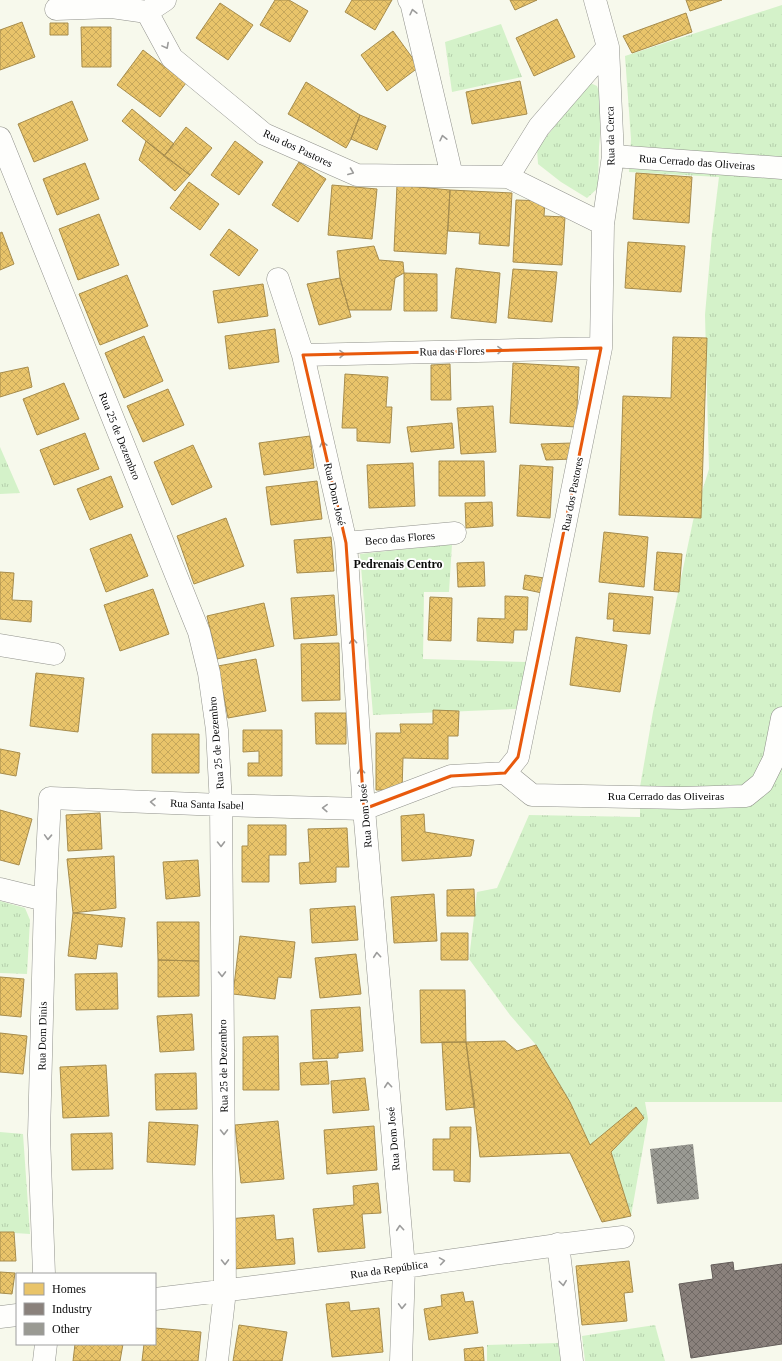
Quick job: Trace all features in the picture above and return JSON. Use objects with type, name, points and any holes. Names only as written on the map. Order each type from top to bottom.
[{"type":"street","points":[[56,9],[112,7],[147,12],[165,0]]},
{"type":"street","points":[[409,0],[411,2],[452,176]]},
{"type":"street","name":"Rua da Cerca","points":[[595,0],[608,47],[613,156],[603,224]]},
{"type":"street","name":"Rua dos Pastores","points":[[147,12],[172,58],[264,134],[357,175],[508,177],[603,224],[601,348],[518,757],[505,773]]},
{"type":"street","points":[[508,177],[539,127],[608,47]]},
{"type":"street","name":"Rua 25 de Dezembro","points":[[0,138],[199,632],[209,672],[218,730],[221,805],[225,1291],[217,1361]]},
{"type":"street","name":"Rua Cerrado das Oliveiras","points":[[613,156],[782,168]]},
{"type":"street","name":"Rua Dom José","points":[[278,279],[303,355],[346,543],[364,809],[404,1267],[401,1361]]},
{"type":"street","name":"Rua das Flores","points":[[303,355],[601,348]]},
{"type":"street","name":"Beco das Flores","points":[[346,543],[455,533]]},
{"type":"street","points":[[0,646],[54,654]]},
{"type":"street","name":"Rua Cerrado das Oliveiras","points":[[505,773],[532,795],[682,798],[746,796],[762,783],[774,759],[782,718]]},
{"type":"street","points":[[364,809],[451,776],[505,773]]},
{"type":"street","name":"Rua Santa Isabel","points":[[50,798],[364,809]]},
{"type":"street","name":"Rua Dom Dinis","points":[[47,1263],[39,1135],[45,900],[50,798]]},
{"type":"street","points":[[0,889],[45,900]]},
{"type":"street","name":"Rua da República","points":[[156,1299],[404,1267],[558,1244],[623,1237]]},
{"type":"street","points":[[558,1244],[572,1361]]},
{"type":"street","points":[[0,1317],[16,1315]]},
{"type":"street","points":[[44,1361],[46,1345]]},
{"type":"highlighted area","points":[[601,348],[518,757],[505,773],[451,776],[364,809],[346,543],[303,355]]},
{"type":"green space","points":[[782,5],[782,1102],[645,1102],[648,1119],[631,1216],[621,1219],[589,1149],[570,1102],[536,1045],[510,1015],[469,959],[477,892],[497,888],[529,815],[640,817],[640,787],[653,712],[693,521],[709,469],[705,315],[712,234],[719,177],[629,172],[631,139],[625,56]]},
{"type":"green space","points":[[501,24],[522,77],[452,92],[445,42]]},
{"type":"green space","points":[[590,83],[597,86],[603,103],[599,147],[598,188],[587,198],[561,182],[538,164],[537,149]]},
{"type":"green space","points":[[0,447],[20,493],[0,494]]},
{"type":"green space","points":[[452,544],[449,592],[424,592],[423,659],[527,662],[516,709],[373,715],[360,554]]},
{"type":"green space","points":[[0,901],[25,908],[30,920],[27,974],[0,973]]},
{"type":"green space","points":[[0,1132],[23,1134],[30,1234],[0,1232]]},
{"type":"green space","points":[[655,1325],[665,1361],[585,1361],[582,1336]]},
{"type":"green space","points":[[558,1343],[561,1361],[487,1361],[487,1345]]},
{"type":"building: Homes","points":[[275,0],[289,0],[308,11],[290,42],[260,25]]},
{"type":"building: Homes","points":[[352,0],[392,0],[375,30],[345,12]]},
{"type":"building: Homes","points":[[510,0],[537,0],[515,10]]},
{"type":"building: Homes","points":[[686,0],[722,0],[690,11]]},
{"type":"building: Homes","points":[[220,3],[253,25],[228,60],[196,38]]},
{"type":"building: Homes","points":[[686,13],[692,32],[632,53],[623,36]]},
{"type":"building: Homes","points":[[557,19],[575,57],[534,76],[516,38]]},
{"type":"building: Homes","points":[[22,22],[35,57],[0,70],[0,30]]},
{"type":"building: Homes","points":[[50,23],[68,23],[68,35],[50,35]]},
{"type":"building: Homes","points":[[81,27],[111,27],[111,67],[82,67]]},
{"type":"building: Homes","points":[[393,31],[419,67],[387,91],[361,55]]},
{"type":"building: Homes","points":[[143,50],[186,83],[160,117],[117,85]]},
{"type":"building: Homes","points":[[520,81],[527,114],[472,124],[466,92]]},
{"type":"building: Homes","points":[[306,82],[360,115],[346,148],[288,114]]},
{"type":"building: Homes","points":[[72,101],[88,140],[34,162],[18,124]]},
{"type":"building: Homes","points":[[132,109],[174,144],[164,156],[122,121]]},
{"type":"building: Homes","points":[[360,115],[386,126],[377,150],[351,139]]},
{"type":"building: Homes","points":[[186,127],[212,148],[190,175],[164,156]]},
{"type":"building: Homes","points":[[146,141],[190,175],[175,191],[139,160]]},
{"type":"building: Homes","points":[[235,141],[263,162],[239,195],[211,175]]},
{"type":"building: Homes","points":[[299,162],[326,179],[298,222],[272,205]]},
{"type":"building: Homes","points":[[85,163],[99,199],[57,215],[43,179]]},
{"type":"building: Homes","points":[[636,173],[692,177],[689,223],[633,219]]},
{"type":"building: Homes","points":[[189,182],[219,204],[200,230],[170,208]]},
{"type":"building: Homes","points":[[332,185],[377,189],[372,239],[328,235]]},
{"type":"building: Homes","points":[[397,185],[450,190],[446,254],[394,251]]},
{"type":"building: Homes","points":[[450,190],[512,193],[509,246],[479,244],[480,233],[448,231]]},
{"type":"building: Homes","points":[[516,200],[545,201],[544,216],[565,217],[562,265],[513,262]]},
{"type":"building: Homes","points":[[99,214],[119,265],[78,280],[59,229]]},
{"type":"building: Homes","points":[[229,229],[258,250],[239,276],[210,255]]},
{"type":"building: Homes","points":[[2,232],[14,264],[0,270],[0,233]]},
{"type":"building: Homes","points":[[628,242],[685,246],[681,292],[625,288]]},
{"type":"building: Homes","points":[[374,246],[379,260],[403,262],[404,273],[395,278],[391,310],[349,310],[340,278],[337,251]]},
{"type":"building: Homes","points":[[456,268],[500,273],[496,323],[451,318]]},
{"type":"building: Homes","points":[[513,269],[557,272],[552,322],[508,318]]},
{"type":"building: Homes","points":[[404,273],[437,274],[437,311],[404,311]]},
{"type":"building: Homes","points":[[127,275],[148,326],[100,345],[79,294]]},
{"type":"building: Homes","points":[[340,278],[351,317],[319,325],[307,284]]},
{"type":"building: Homes","points":[[263,284],[268,316],[218,323],[213,291]]},
{"type":"building: Homes","points":[[275,329],[279,362],[229,369],[225,336]]},
{"type":"building: Homes","points":[[144,336],[163,381],[124,398],[105,353]]},
{"type":"building: Homes","points":[[673,337],[707,338],[701,518],[619,515],[623,396],[671,398]]},
{"type":"building: Homes","points":[[513,363],[579,367],[576,427],[510,423]]},
{"type":"building: Homes","points":[[450,364],[451,400],[431,400],[431,365]]},
{"type":"building: Homes","points":[[28,367],[32,387],[0,397],[0,373]]},
{"type":"building: Homes","points":[[345,374],[388,377],[386,407],[392,407],[390,443],[357,441],[357,428],[342,428]]},
{"type":"building: Homes","points":[[64,383],[79,419],[37,435],[23,399]]},
{"type":"building: Homes","points":[[168,389],[184,425],[143,442],[127,406]]},
{"type":"building: Homes","points":[[493,406],[496,452],[461,454],[457,408]]},
{"type":"building: Homes","points":[[452,423],[454,448],[411,452],[407,427]]},
{"type":"building: Homes","points":[[85,433],[99,469],[54,485],[40,450]]},
{"type":"building: Homes","points":[[310,436],[314,468],[264,475],[259,443]]},
{"type":"building: Homes","points":[[572,443],[573,459],[546,460],[541,444]]},
{"type":"building: Homes","points":[[193,445],[212,487],[172,505],[154,462]]},
{"type":"building: Homes","points":[[439,461],[484,461],[485,496],[439,496]]},
{"type":"building: Homes","points":[[413,463],[415,506],[369,508],[367,465]]},
{"type":"building: Homes","points":[[520,465],[553,467],[550,518],[517,516]]},
{"type":"building: Homes","points":[[111,476],[123,507],[90,520],[77,489]]},
{"type":"building: Homes","points":[[317,481],[322,519],[271,525],[266,487]]},
{"type":"building: Homes","points":[[492,502],[493,526],[466,528],[465,503]]},
{"type":"building: Homes","points":[[226,518],[244,566],[194,584],[177,536]]},
{"type":"building: Homes","points":[[604,532],[648,537],[644,587],[599,582]]},
{"type":"building: Homes","points":[[131,534],[148,576],[106,592],[90,549]]},
{"type":"building: Homes","points":[[331,537],[334,571],[297,573],[294,540]]},
{"type":"building: Homes","points":[[657,552],[682,554],[679,592],[654,590]]},
{"type":"building: Homes","points":[[484,562],[485,586],[458,587],[457,563]]},
{"type":"building: Homes","points":[[0,572],[14,573],[12,600],[32,601],[31,622],[0,619]]},
{"type":"building: Homes","points":[[525,575],[544,578],[542,593],[523,589]]},
{"type":"building: Homes","points":[[153,589],[169,634],[120,651],[104,605]]},
{"type":"building: Homes","points":[[609,593],[653,597],[650,634],[613,631],[614,619],[607,619]]},
{"type":"building: Homes","points":[[334,595],[337,635],[294,639],[291,598]]},
{"type":"building: Homes","points":[[505,596],[528,597],[527,630],[514,630],[513,643],[477,641],[478,618],[505,619]]},
{"type":"building: Homes","points":[[430,597],[452,598],[451,641],[428,640]]},
{"type":"building: Homes","points":[[264,603],[274,646],[217,659],[207,616]]},
{"type":"building: Homes","points":[[576,637],[627,645],[620,692],[570,685]]},
{"type":"building: Homes","points":[[339,643],[340,700],[302,701],[301,644]]},
{"type":"building: Homes","points":[[256,659],[266,711],[228,718],[218,666]]},
{"type":"building: Homes","points":[[36,673],[84,678],[78,732],[30,726]]},
{"type":"building: Homes","points":[[433,710],[459,711],[458,736],[448,736],[448,759],[403,758],[402,790],[376,790],[376,733],[401,733],[400,724],[433,724]]},
{"type":"building: Homes","points":[[315,713],[346,713],[346,744],[316,744]]},
{"type":"building: Homes","points":[[243,730],[282,730],[282,776],[248,776],[248,763],[259,763],[259,751],[243,752]]},
{"type":"building: Homes","points":[[152,734],[199,734],[199,773],[152,773]]},
{"type":"building: Homes","points":[[0,749],[20,753],[16,776],[0,773]]},
{"type":"building: Homes","points":[[0,810],[32,819],[19,865],[0,860]]},
{"type":"building: Homes","points":[[100,813],[102,849],[68,851],[66,815]]},
{"type":"building: Homes","points":[[424,814],[425,832],[474,840],[471,856],[402,861],[401,816]]},
{"type":"building: Homes","points":[[248,825],[286,825],[286,855],[269,855],[269,882],[242,882],[242,846],[248,846]]},
{"type":"building: Homes","points":[[347,828],[349,867],[336,867],[336,882],[300,884],[299,863],[310,862],[308,829]]},
{"type":"building: Homes","points":[[114,856],[116,908],[73,913],[67,859]]},
{"type":"building: Homes","points":[[198,860],[200,896],[166,899],[163,862]]},
{"type":"building: Homes","points":[[474,889],[475,916],[447,916],[447,890]]},
{"type":"building: Homes","points":[[434,894],[437,941],[394,943],[391,897]]},
{"type":"building: Homes","points":[[355,906],[358,940],[312,943],[310,909]]},
{"type":"building: Homes","points":[[73,913],[125,918],[122,947],[98,944],[96,959],[68,956]]},
{"type":"building: Homes","points":[[157,922],[199,922],[199,961],[158,960]]},
{"type":"building: Homes","points":[[441,933],[468,933],[468,960],[441,960]]},
{"type":"building: Homes","points":[[240,936],[295,942],[291,978],[278,977],[275,999],[233,994]]},
{"type":"building: Homes","points":[[356,954],[361,994],[320,998],[315,958]]},
{"type":"building: Homes","points":[[158,960],[199,961],[199,996],[158,997]]},
{"type":"building: Homes","points":[[117,973],[118,1009],[76,1010],[75,974]]},
{"type":"building: Homes","points":[[0,977],[24,979],[21,1017],[0,1015]]},
{"type":"building: Homes","points":[[420,990],[465,990],[466,1042],[421,1043]]},
{"type":"building: Homes","points":[[360,1007],[363,1051],[338,1053],[338,1058],[313,1059],[311,1010]]},
{"type":"building: Homes","points":[[192,1014],[194,1050],[160,1052],[157,1016]]},
{"type":"building: Homes","points":[[0,1033],[27,1036],[23,1074],[0,1072]]},
{"type":"building: Homes","points":[[278,1036],[279,1090],[243,1090],[243,1037]]},
{"type":"building: Homes","points":[[505,1041],[517,1051],[536,1045],[570,1102],[590,1145],[636,1107],[644,1118],[611,1152],[631,1216],[602,1222],[570,1153],[480,1157],[466,1042]]},
{"type":"building: Homes","points":[[442,1042],[466,1042],[475,1107],[446,1110]]},
{"type":"building: Homes","points":[[327,1061],[329,1084],[301,1085],[300,1063]]},
{"type":"building: Homes","points":[[106,1065],[109,1116],[63,1118],[60,1067]]},
{"type":"building: Homes","points":[[196,1073],[197,1109],[156,1110],[155,1074]]},
{"type":"building: Homes","points":[[365,1078],[369,1110],[333,1113],[331,1081]]},
{"type":"building: Homes","points":[[278,1121],[284,1179],[241,1183],[235,1125]]},
{"type":"building: Homes","points":[[149,1122],[198,1125],[195,1165],[147,1162]]},
{"type":"building: Homes","points":[[374,1126],[377,1170],[327,1174],[324,1130]]},
{"type":"building: Homes","points":[[450,1127],[471,1127],[470,1182],[454,1181],[454,1170],[433,1170],[433,1139],[450,1139]]},
{"type":"building: Homes","points":[[112,1133],[113,1169],[72,1170],[71,1134]]},
{"type":"building: Homes","points":[[378,1183],[381,1213],[362,1214],[365,1248],[318,1252],[313,1209],[354,1205],[353,1186]]},
{"type":"building: Homes","points":[[274,1215],[276,1240],[293,1238],[295,1264],[233,1269],[228,1219]]},
{"type":"building: Homes","points":[[0,1232],[14,1232],[16,1261],[0,1261]]},
{"type":"building: Homes","points":[[629,1261],[633,1292],[624,1293],[627,1321],[582,1325],[576,1266]]},
{"type":"building: Homes","points":[[0,1272],[15,1273],[12,1294],[0,1293]]},
{"type":"building: Homes","points":[[463,1292],[465,1302],[473,1301],[478,1333],[429,1340],[424,1309],[442,1306],[441,1295]]},
{"type":"building: Homes","points":[[349,1302],[350,1311],[379,1308],[383,1352],[332,1357],[326,1304]]},
{"type":"building: Homes","points":[[239,1325],[287,1332],[282,1361],[233,1361]]},
{"type":"building: Homes","points":[[156,1328],[201,1332],[198,1361],[142,1361],[144,1345],[156,1345]]},
{"type":"building: Homes","points":[[75,1345],[123,1345],[120,1361],[73,1361]]},
{"type":"building: Homes","points":[[483,1347],[484,1361],[465,1361],[464,1349]]},
{"type":"building: Industry","points":[[733,1262],[734,1271],[782,1264],[782,1344],[691,1358],[679,1284],[713,1279],[711,1265]]},
{"type":"building: Other","points":[[693,1144],[699,1199],[657,1204],[650,1149]]},
{"type":"district","name":"Pedrenais Centro","points":[[398,564]]}]
